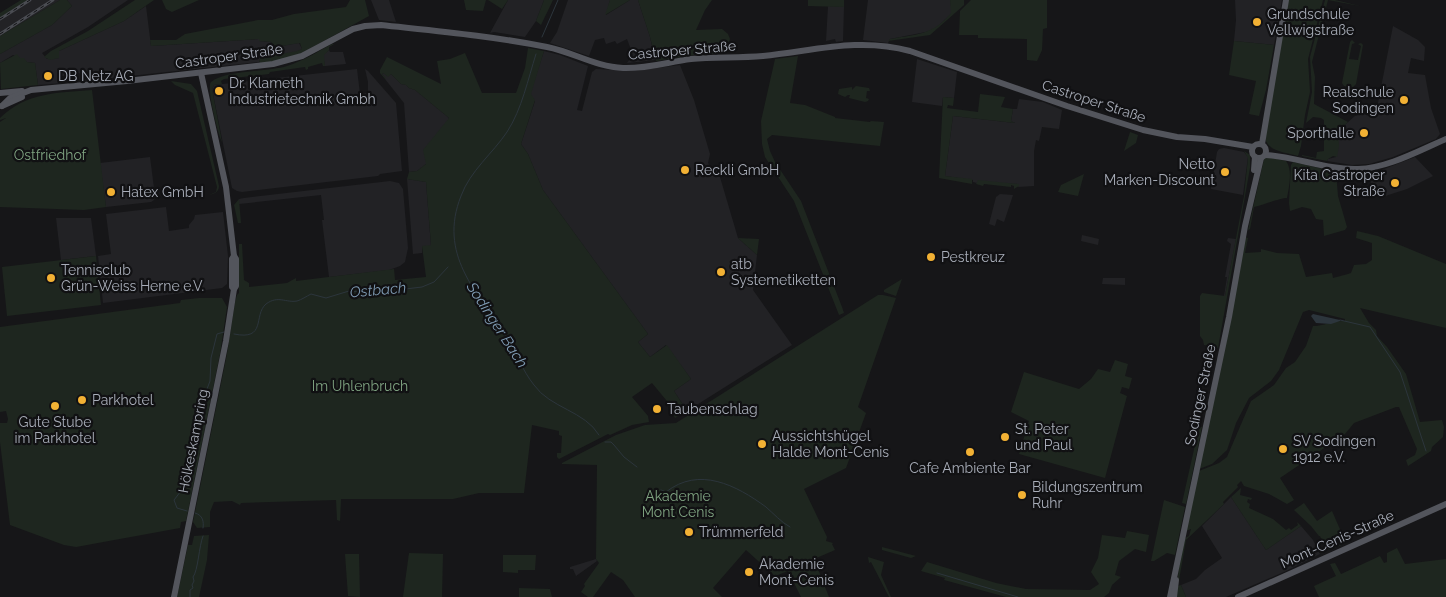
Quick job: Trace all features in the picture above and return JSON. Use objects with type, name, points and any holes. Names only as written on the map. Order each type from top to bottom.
[{"type":"main road","name":"Sodinger Straße","points":[[1174,597],[1176,569],[1229,317],[1259,151],[1264,109],[1271,86],[1286,0]]},
{"type":"main road","name":"Castroper Straße","points":[[1,104],[26,91],[199,73],[287,61],[302,56],[354,29],[374,25],[474,36],[549,47],[592,62],[622,68],[645,67],[692,59],[765,56],[836,45],[865,44],[890,47],[1154,133],[1233,144],[1338,168],[1364,168],[1388,163],[1446,139]]},
{"type":"main road","points":[[204,88],[214,71]]},
{"type":"main road","name":"Hölkeskampring","points":[[174,597],[226,342],[234,288],[232,286],[232,259],[234,256],[226,187],[199,73]]},
{"type":"main road","name":"Hölkeskampring","points":[[199,73],[201,89],[206,100]]},
{"type":"main road","name":"Castroper Straße","points":[[1,104],[41,90]]},
{"type":"main road","points":[[0,93],[26,91]]},
{"type":"main road","name":"Mont-Cenis-Straße","points":[[1238,597],[1446,504]]},
{"type":"main road","name":"Sodinger Straße","points":[[1170,597],[1172,578],[1176,569]]},
{"type":"shaded area","points":[[29,0],[60,0],[0,36],[0,18]]},
{"type":"shaded area","points":[[67,0],[128,0],[88,27],[42,53],[47,59],[59,58],[59,51],[124,21],[146,6],[151,46],[259,39],[260,41],[270,42],[275,47],[299,43],[302,49],[296,52],[260,58],[259,62],[84,81],[83,76],[79,73],[62,76],[62,83],[38,85],[35,63],[27,62],[13,55],[0,63],[0,54],[52,25],[72,6]]},
{"type":"shaded area","points":[[371,0],[389,0],[396,22],[379,20]]},
{"type":"shaded area","points":[[508,0],[544,0],[536,21],[525,37],[490,33]]},
{"type":"shaded area","points":[[568,0],[610,0],[606,15],[630,0],[638,0],[655,60],[627,63],[633,55],[627,39],[617,44],[615,41],[606,44],[604,38],[595,40],[589,56],[550,43],[557,32]]},
{"type":"shaded area","points":[[868,0],[950,0],[952,13],[936,28],[926,32],[890,39],[888,43],[863,40]]},
{"type":"shaded area","name":"Grundschule Vellwigstraße","points":[[1235,0],[1282,0],[1274,45],[1234,41]]},
{"type":"shaded area","points":[[828,6],[844,7],[843,41],[836,42],[835,39],[826,41]]},
{"type":"shaded area","name":"Realschule Sodingen","points":[[1393,26],[1418,40],[1425,47],[1424,61],[1411,58],[1408,73],[1425,75],[1431,108],[1440,134],[1436,139],[1393,157],[1369,164],[1352,165],[1327,161],[1336,157],[1338,131],[1355,116],[1377,108]]},
{"type":"shaded area","points":[[329,50],[330,52],[343,52],[346,64],[325,66],[323,55]]},
{"type":"shaded area","points":[[544,51],[588,66],[577,110],[582,111],[592,72],[596,69],[634,71],[680,65],[694,100],[710,154],[708,163],[712,169],[717,167],[738,238],[757,255],[753,290],[792,345],[687,411],[674,391],[691,379],[666,345],[650,357],[638,342],[648,334],[543,190],[528,154],[521,144],[535,101],[530,94]]},
{"type":"shaded area","points":[[917,59],[957,72],[954,98],[943,97],[942,106],[912,102]]},
{"type":"shaded area","points":[[357,69],[360,94],[368,93],[365,69],[396,103],[402,171],[380,174],[378,176],[242,192],[232,188],[212,89],[214,85]]},
{"type":"shaded area","points":[[383,73],[388,76],[391,74],[401,84],[415,90],[449,118],[426,164],[417,171],[409,172],[404,103],[385,79]]},
{"type":"shaded area","points":[[1019,99],[1043,102],[1062,110],[1059,129],[1042,127],[1039,141],[1036,140],[1034,151],[1034,186],[1018,187],[1019,184],[977,183],[973,182],[973,180],[945,176],[953,116],[1015,123],[1011,121],[1013,109],[1017,109]]},
{"type":"shaded area","points":[[1224,148],[1244,152],[1248,157],[1243,195],[1211,189],[1217,152],[1219,149]]},
{"type":"shaded area","points":[[150,157],[154,200],[151,202],[106,207],[100,163]]},
{"type":"shaded area","name":"Kita Castroper Straße","points":[[1415,157],[1433,176],[1407,189],[1379,198],[1366,173],[1379,171]]},
{"type":"shaded area","points":[[407,179],[426,182],[431,246],[422,246],[422,253],[413,254]]},
{"type":"shaded area","points":[[390,181],[399,183],[403,189],[408,248],[405,262],[389,270],[329,277],[321,195],[239,204],[239,199],[244,198]]},
{"type":"shaded area","points":[[1000,194],[1013,195],[1004,222],[997,219],[995,226],[989,224],[996,197]]},
{"type":"shaded area","points":[[166,207],[169,231],[189,228],[195,215],[223,212],[228,256],[227,284],[222,288],[103,303],[98,256],[111,254],[106,214]]},
{"type":"shaded area","points":[[56,218],[91,218],[96,256],[61,260]]},
{"type":"shaded area","points":[[1082,235],[1099,239],[1098,245],[1081,241]]},
{"type":"shaded area","points":[[1228,238],[1236,239],[1224,296],[1227,277],[1225,277],[1231,244],[1227,241]]},
{"type":"shaded area","points":[[1103,278],[1125,278],[1125,285],[1102,284]]},
{"type":"shaded area","points":[[1313,314],[1340,321],[1331,324],[1316,323],[1311,316]]},
{"type":"shaded area","points":[[1231,497],[1266,550],[1301,526],[1313,540],[1320,554],[1226,597],[1186,597],[1181,585],[1196,579],[1222,558],[1202,526]]},
{"type":"shaded area","points":[[596,559],[597,561],[576,576],[573,569],[570,569],[570,567]]},
{"type":"green space","points":[[21,0],[29,0],[0,18],[0,13]]},
{"type":"green space","points":[[60,0],[67,0],[72,6],[52,25],[0,54],[0,36]]},
{"type":"green space","points":[[135,0],[154,0],[124,21],[59,51],[59,58],[50,60],[44,57],[51,51],[88,31]]},
{"type":"green space","points":[[162,0],[199,0],[172,12],[166,9]]},
{"type":"green space","points":[[350,0],[365,0],[369,16],[302,53],[283,60],[260,63],[259,60],[302,49],[300,43],[275,47],[271,42],[259,41],[259,39],[151,46],[150,40],[176,40],[185,34],[258,20],[272,20],[294,14],[346,7]]},
{"type":"green space","points":[[464,0],[486,0],[483,11],[466,10]]},
{"type":"green space","points":[[488,0],[508,0],[502,9]]},
{"type":"green space","points":[[544,0],[553,0],[541,25],[536,21]]},
{"type":"green space","points":[[610,0],[630,0],[605,15]]},
{"type":"green space","points":[[638,0],[712,0],[696,30],[722,29],[728,34],[730,39],[725,53],[694,55],[656,61]]},
{"type":"green space","points":[[808,0],[844,0],[844,7],[808,6]]},
{"type":"green space","points":[[950,0],[964,0],[964,5],[930,35],[888,41],[931,30],[938,26],[951,13]]},
{"type":"green space","points":[[971,0],[1047,0],[1047,28],[1043,29],[1042,50],[1037,61],[1027,60],[1027,39],[978,38],[978,35],[959,35],[960,11]]},
{"type":"green space","points":[[1288,0],[1323,0],[1308,59],[1310,92],[1298,156],[1274,149],[1267,143],[1265,138]]},
{"type":"green space","points":[[1325,0],[1328,0],[1312,62],[1315,77],[1314,104],[1348,122],[1338,131],[1339,146],[1337,157],[1333,156],[1327,161],[1302,156],[1316,158],[1317,152],[1324,151],[1324,120],[1313,117],[1306,123],[1312,92],[1310,57]]},
{"type":"green space","points":[[1328,0],[1335,0],[1360,6]]},
{"type":"green space","points":[[1352,40],[1355,43],[1352,44],[1349,59],[1358,60],[1361,46],[1358,44],[1361,43],[1363,45],[1356,84],[1353,87],[1344,86],[1342,83]]},
{"type":"green space","points":[[1234,41],[1274,45],[1259,116],[1249,114],[1256,81],[1229,75]]},
{"type":"green space","points":[[334,44],[329,47],[329,50],[324,55],[325,66],[322,63],[308,67],[306,70],[305,67],[270,72],[269,74],[224,79],[221,81],[222,84],[214,85],[212,89],[222,142],[211,101],[211,82],[226,75],[287,66]]},
{"type":"green space","name":"Im Uhlenbruch","points":[[528,48],[544,51],[531,94],[535,100],[521,144],[528,154],[543,190],[648,334],[638,342],[650,357],[667,345],[691,379],[674,391],[687,411],[675,418],[673,414],[676,412],[652,383],[632,397],[648,416],[649,422],[632,425],[610,435],[608,434],[559,459],[557,453],[561,453],[562,436],[559,435],[559,431],[532,425],[524,493],[479,493],[453,499],[341,499],[340,523],[337,520],[336,500],[241,503],[240,505],[232,501],[214,502],[210,512],[210,527],[197,528],[193,522],[227,354],[235,302],[239,293],[239,244],[242,244],[244,280],[249,283],[249,287],[287,283],[296,278],[296,281],[394,269],[395,280],[426,277],[422,246],[431,245],[426,182],[407,179],[409,172],[417,171],[426,164],[423,150],[449,118],[415,90],[401,84],[391,74],[388,77],[383,73],[385,79],[380,73],[380,70],[387,57],[441,84],[437,61],[450,59],[465,53],[482,93],[516,93],[525,68]]},
{"type":"green space","points":[[17,54],[27,62],[35,63],[38,85],[1,89],[0,63]]},
{"type":"green space","points":[[798,56],[790,103],[805,105],[835,118],[884,122],[880,146],[772,135],[767,139],[775,162],[801,201],[844,313],[839,315],[794,201],[765,157],[762,144],[761,121],[775,59]]},
{"type":"green space","points":[[171,81],[191,84],[197,91],[219,186],[216,192],[217,187],[193,93],[175,85]]},
{"type":"green space","points":[[856,86],[869,88],[870,91],[867,91],[866,98],[869,99],[868,101],[849,98],[850,95],[845,97],[838,94],[839,89],[852,87],[852,90]]},
{"type":"green space","name":"Ostfriedhof","points":[[92,90],[106,207],[84,210],[0,207],[0,122],[6,118],[0,120],[0,118],[10,109],[21,103],[43,95]]},
{"type":"green space","points":[[980,94],[1005,97],[1001,107],[1013,109],[1011,121],[1015,123],[953,116],[945,176],[972,179],[972,184],[939,178],[943,97],[954,98],[953,106],[948,105],[947,108],[978,112]]},
{"type":"green space","points":[[1130,132],[1138,135],[1136,143],[1124,151]]},
{"type":"green space","points":[[1244,151],[1250,155],[1250,168],[1218,348],[1204,345],[1200,336],[1200,296],[1202,293],[1225,296],[1244,196],[1248,158]]},
{"type":"green space","points":[[1268,157],[1286,161],[1288,165],[1290,179],[1287,198],[1254,207],[1250,229],[1248,230],[1264,159]]},
{"type":"green space","points":[[1293,162],[1336,172],[1338,196],[1347,227],[1345,230],[1324,236],[1323,220],[1316,219],[1311,209],[1302,207],[1290,211],[1291,165]]},
{"type":"green space","points":[[1084,174],[1078,196],[1058,192],[1061,185]]},
{"type":"green space","points":[[978,180],[1019,184],[1019,186],[1014,189],[1014,186],[1011,185],[1011,187],[984,184],[983,186],[976,184]]},
{"type":"green space","points":[[239,199],[241,223],[238,223],[234,205]]},
{"type":"green space","points":[[1357,231],[1378,236],[1446,264],[1446,328],[1360,308],[1369,323],[1376,330],[1377,336],[1406,374],[1420,422],[1442,420],[1444,427],[1443,437],[1432,447],[1431,451],[1408,466],[1406,460],[1415,455],[1417,449],[1399,407],[1396,407],[1354,423],[1345,434],[1280,478],[1294,500],[1287,504],[1269,494],[1244,486],[1241,481],[1237,485],[1238,487],[1223,502],[1224,504],[1186,540],[1178,586],[1181,585],[1186,597],[1176,597],[1179,566],[1185,538],[1189,536],[1191,529],[1186,531],[1199,471],[1219,463],[1227,457],[1251,401],[1274,385],[1286,368],[1295,362],[1306,346],[1313,326],[1345,321],[1345,319],[1309,310],[1303,312],[1279,370],[1271,381],[1249,398],[1236,423],[1227,450],[1212,464],[1199,469],[1245,237],[1248,238],[1245,253],[1261,252],[1261,249],[1277,253],[1299,254],[1306,277],[1332,273],[1333,278],[1351,273],[1354,265],[1366,264],[1372,260],[1372,243],[1356,238]]},
{"type":"green space","points":[[738,238],[759,239],[757,255]]},
{"type":"green space","name":"Tennisclub Grün-Weiss Herne e.V.","points":[[96,256],[101,305],[7,316],[2,267]]},
{"type":"green space","points":[[902,279],[896,296],[884,292],[884,290]]},
{"type":"green space","name":"Akademie Mont Cenis","points":[[878,295],[896,298],[858,407],[866,413],[846,468],[804,489],[827,537],[826,541],[833,543],[835,550],[814,559],[829,597],[801,597],[788,571],[775,576],[746,550],[713,588],[722,597],[635,597],[623,580],[611,572],[593,597],[588,597],[581,592],[585,586],[584,584],[599,563],[596,559],[597,465],[562,463],[616,435],[645,425],[676,423]]},
{"type":"green space","points":[[222,298],[227,307],[220,354],[186,521],[181,522],[180,528],[76,547],[64,545],[10,525],[0,442],[0,423],[7,423],[8,419],[6,411],[0,412],[0,327],[180,303],[181,300]]},
{"type":"green space","points":[[1115,360],[1128,364],[1125,376],[1132,378],[1129,389],[1122,387],[1120,393],[1127,396],[1105,478],[1019,454],[1029,421],[1011,412],[1024,372],[1079,389],[1091,379],[1098,369],[1110,372]]},
{"type":"green space","points":[[1199,427],[1202,427],[1186,504],[1182,503]]},
{"type":"green space","points":[[1241,488],[1240,495],[1252,498],[1251,500],[1248,499],[1247,502],[1250,504],[1249,508],[1273,519],[1286,530],[1289,528],[1291,530],[1298,525],[1297,522],[1301,526],[1266,550],[1231,497]]},
{"type":"green space","points":[[1164,500],[1185,507],[1175,555],[1167,553],[1151,561]]},
{"type":"green space","points":[[1304,503],[1317,521],[1332,511],[1346,543],[1330,550],[1326,549],[1320,536],[1294,510]]},
{"type":"green space","points":[[1127,531],[1149,535],[1146,552],[1135,549],[1119,561],[1115,575],[1121,577],[1112,585],[1109,593],[1104,597],[1006,597],[944,580],[945,578],[921,571],[927,562],[996,583],[1026,589],[1090,590],[1099,584],[1091,572],[1098,558],[1102,535],[1125,538]]},
{"type":"green space","points":[[209,535],[207,560],[199,597],[177,597],[188,545],[192,545],[194,536]]},
{"type":"green space","points":[[882,547],[916,556],[911,558],[882,550]]},
{"type":"green space","points":[[1397,548],[1405,564],[1446,559],[1446,597],[1319,597],[1314,586],[1336,576],[1330,564],[1335,563],[1341,574],[1380,556],[1384,563],[1387,562],[1387,553]]},
{"type":"green space","points":[[409,553],[443,554],[442,597],[403,597]]},
{"type":"green space","points":[[345,554],[359,554],[360,597],[348,596]]},
{"type":"green space","points":[[503,555],[536,555],[535,570],[518,570],[518,573],[503,572]]},
{"type":"green space","points":[[868,557],[884,562],[881,575],[891,597],[889,597],[871,562],[869,563]]},
{"type":"green space","points":[[519,588],[550,589],[552,597],[519,597]]},
{"type":"waterway","name":"Sodinger Bach","points":[[542,37],[558,0]]},
{"type":"waterway","name":"Sodinger Bach","points":[[536,54],[517,114],[507,132],[476,170],[465,187],[455,217],[454,236],[457,254],[464,271],[506,336],[530,379],[541,393],[585,420],[599,435]]},
{"type":"waterway","name":"Ostbach","points":[[234,334],[251,334],[258,326],[262,309],[270,301],[297,301],[311,294],[326,298],[349,291],[372,293],[422,287],[434,282],[448,267]]},
{"type":"waterway","points":[[1340,320],[1370,327],[1400,372],[1426,451]]},
{"type":"waterway","name":"Ostbach","points":[[187,511],[177,508],[174,500],[181,491],[181,484],[190,469],[190,460],[194,453],[200,423],[201,405],[210,381],[211,358],[217,334],[224,332]]},
{"type":"waterway","points":[[605,442],[611,442],[624,457],[637,467]]},
{"type":"waterway","points":[[661,490],[666,492],[679,484],[691,480],[717,482],[730,486],[754,499],[790,527]]},
{"type":"waterway","name":"Ostbach","points":[[195,513],[200,515],[203,528]]},
{"type":"waterway","name":"Ostbach","points":[[190,597],[203,536]]},
{"type":"waterway","points":[[937,573],[1018,597]]},
{"type":"railway","points":[[0,19],[30,0]]},
{"type":"railway","points":[[0,34],[53,0]]},
{"type":"place","name":"Grundschule Vellwigstraße","points":[[1257,22]]},
{"type":"place","name":"DB Netz AG","points":[[48,76]]},
{"type":"place","name":"Dr. Klameth Industrietechnik Gmbh","points":[[219,91]]},
{"type":"place","name":"Realschule Sodingen","points":[[1404,100]]},
{"type":"place","name":"Sporthalle","points":[[1364,133]]},
{"type":"place","name":"Reckli GmbH","points":[[685,170]]},
{"type":"place","name":"Netto Marken-Discount","points":[[1225,172]]},
{"type":"place","name":"Kita Castroper Straße","points":[[1395,183]]},
{"type":"place","name":"Hatex GmbH","points":[[111,192]]},
{"type":"place","name":"Pestkreuz","points":[[931,257]]},
{"type":"place","name":"atb Systemetiketten","points":[[721,272]]},
{"type":"place","name":"Tennisclub Grün-Weiss Herne e.V.","points":[[51,278]]},
{"type":"place","name":"Parkhotel","points":[[82,400]]},
{"type":"place","name":"Gute Stube im Parkhotel","points":[[55,406]]},
{"type":"place","name":"Taubenschlag","points":[[657,409]]},
{"type":"place","name":"St. Peter und Paul","points":[[1005,437]]},
{"type":"place","name":"Aussichtshügel Halde Mont-Cenis","points":[[762,444]]},
{"type":"place","name":"SV Sodingen 1912 e.V.","points":[[1283,449]]},
{"type":"place","name":"Cafe Ambiente Bar","points":[[970,452]]},
{"type":"place","name":"Bildungszentrum Ruhr","points":[[1022,495]]},
{"type":"place","name":"Trümmerfeld","points":[[689,532]]},
{"type":"place","name":"Akademie Mont-Cenis","points":[[749,572]]}]
